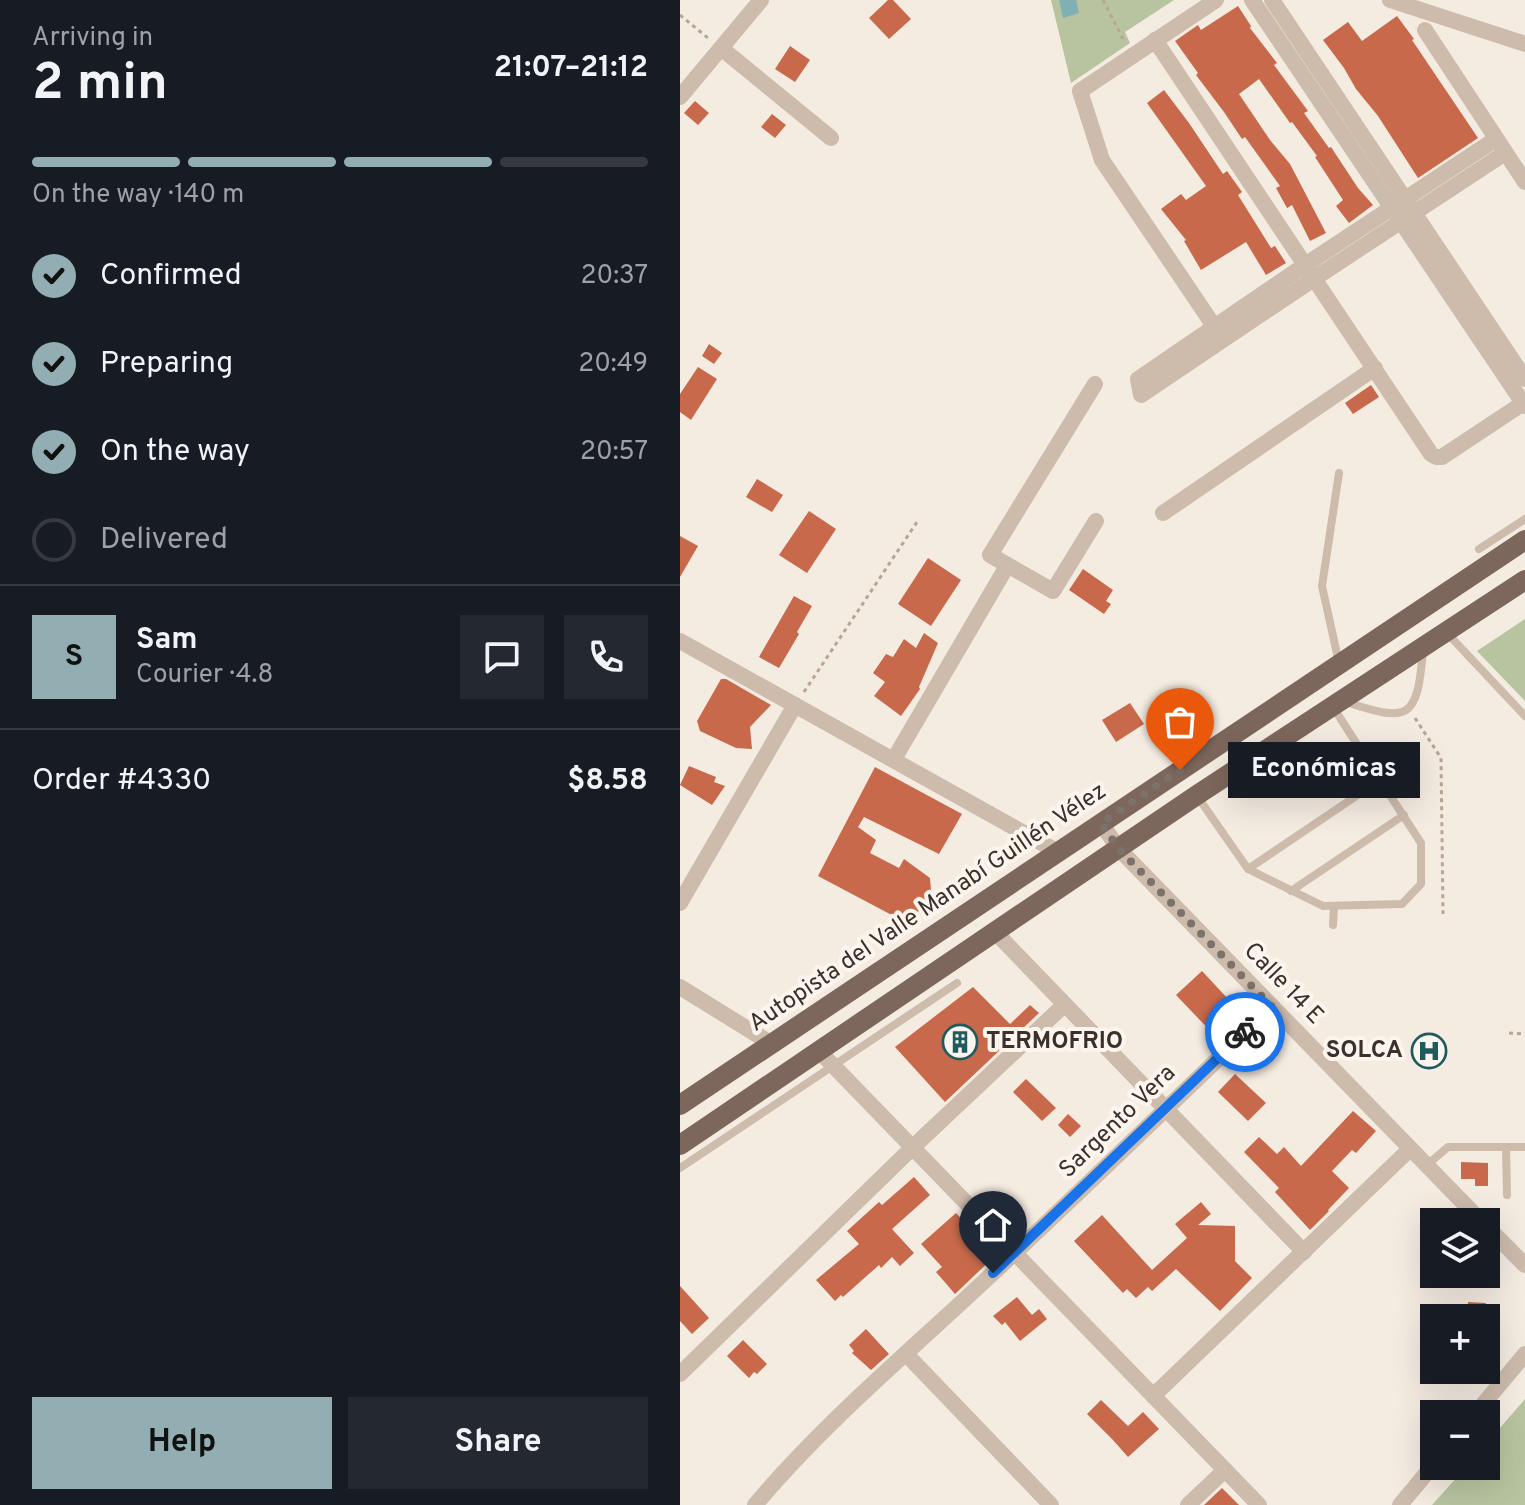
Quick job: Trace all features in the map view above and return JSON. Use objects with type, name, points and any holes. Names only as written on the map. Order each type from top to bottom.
[{"type":"main road","name":"Autopista del Valle Manabí Guillén Vélez","points":[[680,1105],[1423,608],[1487,551],[1520,536]]},
{"type":"main road","points":[[680,1145],[826,1058],[995,932],[1525,580]]},
{"type":"main road","points":[[1423,608],[1446,632]]},
{"type":"street","points":[[680,97],[761,0]]},
{"type":"street","points":[[1216,0],[1080,91],[1102,160],[1218,333]]},
{"type":"street","points":[[1252,0],[1525,379]]},
{"type":"street","points":[[1155,40],[1431,454],[1442,457],[1524,404],[1272,0]]},
{"type":"street","points":[[1398,2],[1525,44]]},
{"type":"street","points":[[1425,30],[1524,179]]},
{"type":"street","points":[[721,48],[831,138]]},
{"type":"street","points":[[1218,333],[1141,395],[1138,379],[1218,333],[1501,146]]},
{"type":"street","points":[[1163,513],[1375,368]]},
{"type":"street","points":[[1095,384],[990,555],[1053,591],[1096,521]]},
{"type":"street","points":[[894,759],[1007,566]]},
{"type":"street","points":[[680,641],[1058,852]]},
{"type":"street","points":[[680,903],[795,705]]},
{"type":"street","name":"Calle 14 E","points":[[1101,823],[1118,848],[1469,1208]]},
{"type":"street","points":[[995,932],[1304,1252]]},
{"type":"street","points":[[680,987],[772,1044]]},
{"type":"street","points":[[680,1374],[1064,1005]]},
{"type":"street","name":"Sargento Vera","points":[[755,1505],[795,1460],[1272,1007]]},
{"type":"street","points":[[826,1058],[1259,1505]]},
{"type":"street","points":[[1153,1396],[1410,1149]]},
{"type":"street","name":"Calle 14 E","points":[[1500,1240],[1525,1265]]},
{"type":"street","points":[[906,1354],[1051,1505]]},
{"type":"street","points":[[1487,1400],[1525,1354]]},
{"type":"street","points":[[1188,1505],[1225,1470]]},
{"type":"street","points":[[1400,1505],[1421,1480]]},
{"type":"lane","points":[[1339,473],[1322,586],[1339,664]]},
{"type":"lane","points":[[1520,536],[1525,519]]},
{"type":"lane","points":[[1446,632],[1525,716]]},
{"type":"lane","points":[[1337,704],[1389,714],[1408,709],[1419,691],[1424,646]]},
{"type":"lane","points":[[1197,795],[1248,869],[1323,906],[1402,904],[1421,884],[1421,843],[1380,780],[1337,704]]},
{"type":"lane","points":[[1248,869],[1380,780]]},
{"type":"lane","points":[[1291,891],[1404,815]]},
{"type":"lane","points":[[1333,925],[1334,906]]},
{"type":"lane","points":[[680,1168],[826,1058],[957,983]]},
{"type":"lane","points":[[1427,1165],[1448,1147],[1525,1147]]},
{"type":"lane","points":[[1506,1147],[1507,1195]]},
{"type":"path","points":[[1105,1],[1132,55]]},
{"type":"path","points":[[680,15],[721,48]]},
{"type":"path","points":[[795,705],[919,519]]},
{"type":"path","points":[[1408,709],[1441,758],[1443,914]]},
{"type":"path","points":[[1509,1033],[1525,1034]]},
{"type":"green space","points":[[1051,0],[1174,0],[1125,32],[1130,43],[1071,83]]},
{"type":"green space","points":[[1525,619],[1525,701],[1477,651]]},
{"type":"green space","points":[[1525,1399],[1525,1505],[1432,1505],[1454,1480],[1500,1480],[1500,1428]]},
{"type":"water","points":[[1059,0],[1076,0],[1079,13],[1063,18]]},
{"type":"building","points":[[888,0],[893,0],[911,19],[889,39],[869,18]]},
{"type":"building","points":[[1238,6],[1250,28],[1277,63],[1274,65],[1308,111],[1304,113],[1373,205],[1349,223],[1336,206],[1343,200],[1317,156],[1259,79],[1239,94],[1290,164],[1326,233],[1310,241],[1292,205],[1287,208],[1276,188],[1280,186],[1245,137],[1242,139],[1175,41],[1198,25],[1201,30]]},
{"type":"building","points":[[1397,16],[1478,138],[1418,178],[1323,40],[1348,22],[1362,41]]},
{"type":"building","points":[[790,46],[810,60],[795,82],[775,69]]},
{"type":"building","points":[[1164,90],[1223,174],[1227,171],[1242,192],[1238,195],[1271,248],[1275,246],[1286,263],[1266,275],[1246,242],[1201,270],[1186,240],[1161,209],[1181,194],[1186,200],[1206,186],[1147,103]]},
{"type":"building","points":[[695,101],[709,113],[698,125],[684,113]]},
{"type":"building","points":[[772,114],[786,125],[775,138],[761,127]]},
{"type":"building","points":[[709,344],[722,353],[714,364],[702,356]]},
{"type":"building","points":[[698,367],[717,379],[691,420],[680,412],[680,394]]},
{"type":"building","points":[[1371,385],[1379,397],[1353,414],[1345,403]]},
{"type":"building","points":[[757,479],[783,495],[772,512],[746,497]]},
{"type":"building","points":[[809,511],[836,529],[807,573],[779,555]]},
{"type":"building","points":[[680,536],[698,546],[680,577]]},
{"type":"building","points":[[928,558],[961,580],[931,626],[898,604]]},
{"type":"building","points":[[1083,569],[1113,590],[1106,601],[1111,604],[1104,614],[1069,590]]},
{"type":"building","points":[[794,596],[812,606],[779,668],[759,657]]},
{"type":"building","points":[[924,633],[938,643],[920,689],[901,716],[874,696],[885,682],[873,673],[886,654],[893,657],[904,639],[916,648]]},
{"type":"building","points":[[721,679],[771,705],[750,727],[752,749],[736,748],[700,731],[697,721]]},
{"type":"building","points":[[1130,703],[1144,724],[1116,742],[1102,720]]},
{"type":"building","points":[[689,766],[716,777],[714,782],[725,786],[712,805],[680,785]]},
{"type":"building","points":[[875,767],[962,814],[939,854],[864,817],[858,827],[876,840],[870,853],[899,868],[904,859],[930,878],[932,903],[903,921],[818,876]]},
{"type":"building","points":[[1202,971],[1243,1015],[1217,1038],[1176,995]]},
{"type":"building","name":"TERMOFRIO","points":[[973,987],[1010,1024],[1030,1005],[1039,1013],[945,1102],[895,1047]]},
{"type":"building","points":[[1235,1074],[1266,1103],[1248,1121],[1218,1092]]},
{"type":"building","points":[[1026,1079],[1056,1108],[1042,1121],[1013,1092]]},
{"type":"building","points":[[1353,1111],[1376,1131],[1356,1153],[1352,1150],[1332,1171],[1349,1188],[1310,1230],[1275,1192],[1279,1188],[1244,1152],[1259,1137],[1277,1154],[1284,1147],[1301,1166]]},
{"type":"building","points":[[1068,1114],[1081,1126],[1070,1137],[1058,1125]]},
{"type":"building","points":[[1461,1162],[1488,1163],[1488,1186],[1475,1186],[1475,1179],[1461,1179]]},
{"type":"building","points":[[914,1177],[930,1195],[892,1229],[914,1253],[900,1266],[892,1257],[835,1301],[816,1280],[859,1244],[847,1231],[879,1202],[882,1205]]},
{"type":"building","points":[[1201,1202],[1211,1214],[1198,1225],[1235,1226],[1235,1261],[1252,1278],[1220,1311],[1176,1269],[1152,1291],[1148,1287],[1136,1298],[1127,1289],[1123,1293],[1074,1241],[1102,1215],[1152,1270],[1187,1238],[1175,1224]]},
{"type":"building","points":[[956,1213],[987,1247],[990,1245],[998,1253],[955,1294],[936,1272],[942,1267],[921,1244]]},
{"type":"building","points":[[680,1286],[709,1318],[692,1334],[680,1321]]},
{"type":"building","points":[[1017,1297],[1032,1315],[1039,1309],[1047,1319],[1020,1341],[1005,1322],[1002,1325],[993,1316]]},
{"type":"building","points":[[866,1329],[889,1354],[871,1370],[852,1353],[854,1351],[849,1345]]},
{"type":"building","points":[[743,1340],[767,1364],[749,1378],[727,1356]]},
{"type":"building","points":[[1101,1400],[1128,1426],[1143,1412],[1159,1429],[1128,1457],[1087,1414]]},
{"type":"building","points":[[1222,1488],[1239,1505],[1204,1505]]},
{"type":"way so far","points":[[1180,770],[1101,823],[1118,848],[1272,1007],[1245,1032]]},
{"type":"place","name":"Económicas","points":[[1180,770]]},
{"type":"place","name":"TERMOFRIO","points":[[960,1042]]},
{"type":"place","name":"SOLCA","points":[[1429,1051]]},
{"type":"route","points":[[993,1273],[1245,1032]]}]
